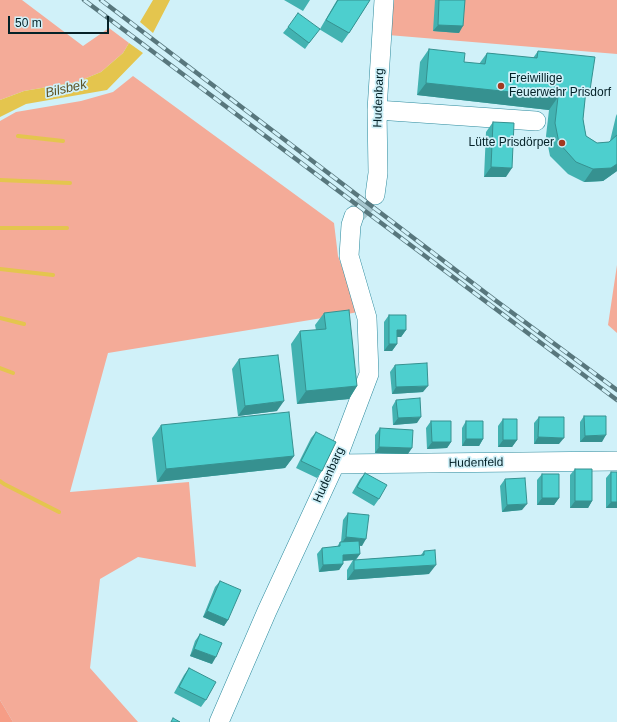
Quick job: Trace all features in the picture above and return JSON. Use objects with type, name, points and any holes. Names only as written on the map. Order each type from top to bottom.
[{"type":"street","name":"Hudenbarg","points":[[375,195],[378,172],[377,110],[384,0]]},
{"type":"street","points":[[377,110],[536,121]]},
{"type":"street","name":"Hudenbarg","points":[[219,722],[266,611],[335,464],[369,374],[368,318],[349,256],[351,225],[354,216]]},
{"type":"street","name":"Hudenfeld","points":[[335,464],[617,461]]},
{"type":"shaded area","points":[[0,0],[22,0],[83,46],[109,28],[129,43],[123,53],[101,72],[77,82],[24,91],[0,100]]},
{"type":"shaded area","points":[[391,0],[617,0],[617,54],[388,35]]},
{"type":"shaded area","points":[[133,76],[334,223],[338,256],[359,312],[108,353],[70,492],[189,482],[196,567],[138,557],[100,579],[90,668],[138,722],[13,722],[0,700],[0,121],[16,112],[81,101],[113,92]]},
{"type":"shaded area","points":[[617,265],[617,333],[608,325]]},
{"type":"shaded area","points":[[0,700],[13,722],[0,722]]},
{"type":"water","points":[[153,0],[170,0],[153,33],[140,22]]},
{"type":"water","name":"Bilsbek","points":[[129,43],[143,53],[107,90],[26,104],[0,117],[0,100],[24,91],[77,82],[101,72],[123,53]]},
{"type":"building","points":[[338,0],[370,0],[349,33],[326,20]]},
{"type":"building","points":[[439,0],[465,0],[463,26],[438,25]]},
{"type":"building","points":[[298,13],[320,29],[309,43],[288,27]]},
{"type":"building","points":[[429,49],[465,53],[464,62],[485,64],[487,53],[537,58],[538,51],[595,57],[590,90],[586,90],[583,119],[586,136],[597,143],[609,142],[617,135],[617,164],[611,168],[593,169],[576,162],[559,143],[555,123],[558,97],[426,83]]},
{"type":"building","points":[[493,122],[514,123],[512,168],[491,167]]},
{"type":"building","points":[[349,310],[357,386],[306,391],[300,331],[326,329],[324,313]]},
{"type":"building","points":[[389,315],[406,315],[406,330],[397,330],[397,344],[389,344]]},
{"type":"building","points":[[278,355],[284,401],[245,406],[239,359]]},
{"type":"building","points":[[427,363],[428,386],[396,387],[395,365]]},
{"type":"building","points":[[420,398],[421,417],[398,418],[396,400]]},
{"type":"building","points":[[289,412],[294,456],[166,469],[161,425]]},
{"type":"building","points":[[584,416],[606,416],[606,435],[585,436]]},
{"type":"building","points":[[539,417],[564,417],[564,438],[538,437]]},
{"type":"building","points":[[503,419],[517,419],[517,440],[503,440]]},
{"type":"building","points":[[431,421],[451,421],[451,442],[432,442]]},
{"type":"building","points":[[466,421],[483,421],[483,439],[466,439]]},
{"type":"building","points":[[380,428],[413,430],[412,448],[379,447]]},
{"type":"building","points":[[316,432],[336,442],[322,471],[301,461]]},
{"type":"building","points":[[575,469],[592,469],[592,501],[575,501]]},
{"type":"building","points":[[611,472],[617,472],[617,502],[611,502]]},
{"type":"building","points":[[365,473],[387,485],[379,499],[357,487]]},
{"type":"building","points":[[542,474],[559,474],[559,498],[542,498]]},
{"type":"building","points":[[525,478],[527,504],[507,505],[505,479]]},
{"type":"building","points":[[348,513],[369,515],[366,539],[346,537]]},
{"type":"building","points":[[359,541],[360,554],[343,555],[343,564],[323,565],[322,548],[340,546],[340,542]]},
{"type":"building","points":[[435,550],[436,565],[354,570],[354,560],[424,555],[424,551]]},
{"type":"building","points":[[220,581],[241,590],[228,620],[207,611]]},
{"type":"building","points":[[200,634],[222,643],[216,657],[194,649]]},
{"type":"building","points":[[189,668],[216,682],[206,700],[179,687]]},
{"type":"building","points":[[173,718],[180,722],[171,722]]},
{"type":"waterway","points":[[18,136],[63,141]]},
{"type":"waterway","points":[[0,180],[70,183]]},
{"type":"waterway","points":[[0,228],[67,228]]},
{"type":"waterway","points":[[0,269],[53,275]]},
{"type":"waterway","points":[[0,318],[24,324]]},
{"type":"waterway","points":[[0,368],[13,373]]},
{"type":"waterway","points":[[0,481],[59,512]]},
{"type":"tunnel","points":[[354,216],[375,195]]},
{"type":"railway","points":[[84,0],[617,400]]},
{"type":"railway","points":[[101,0],[495,300],[617,390]]},
{"type":"place","name":"Freiwillige Feuerwehr Prisdorf","points":[[501,86]]},
{"type":"place","name":"Lütte Prisdörper","points":[[562,143]]}]
